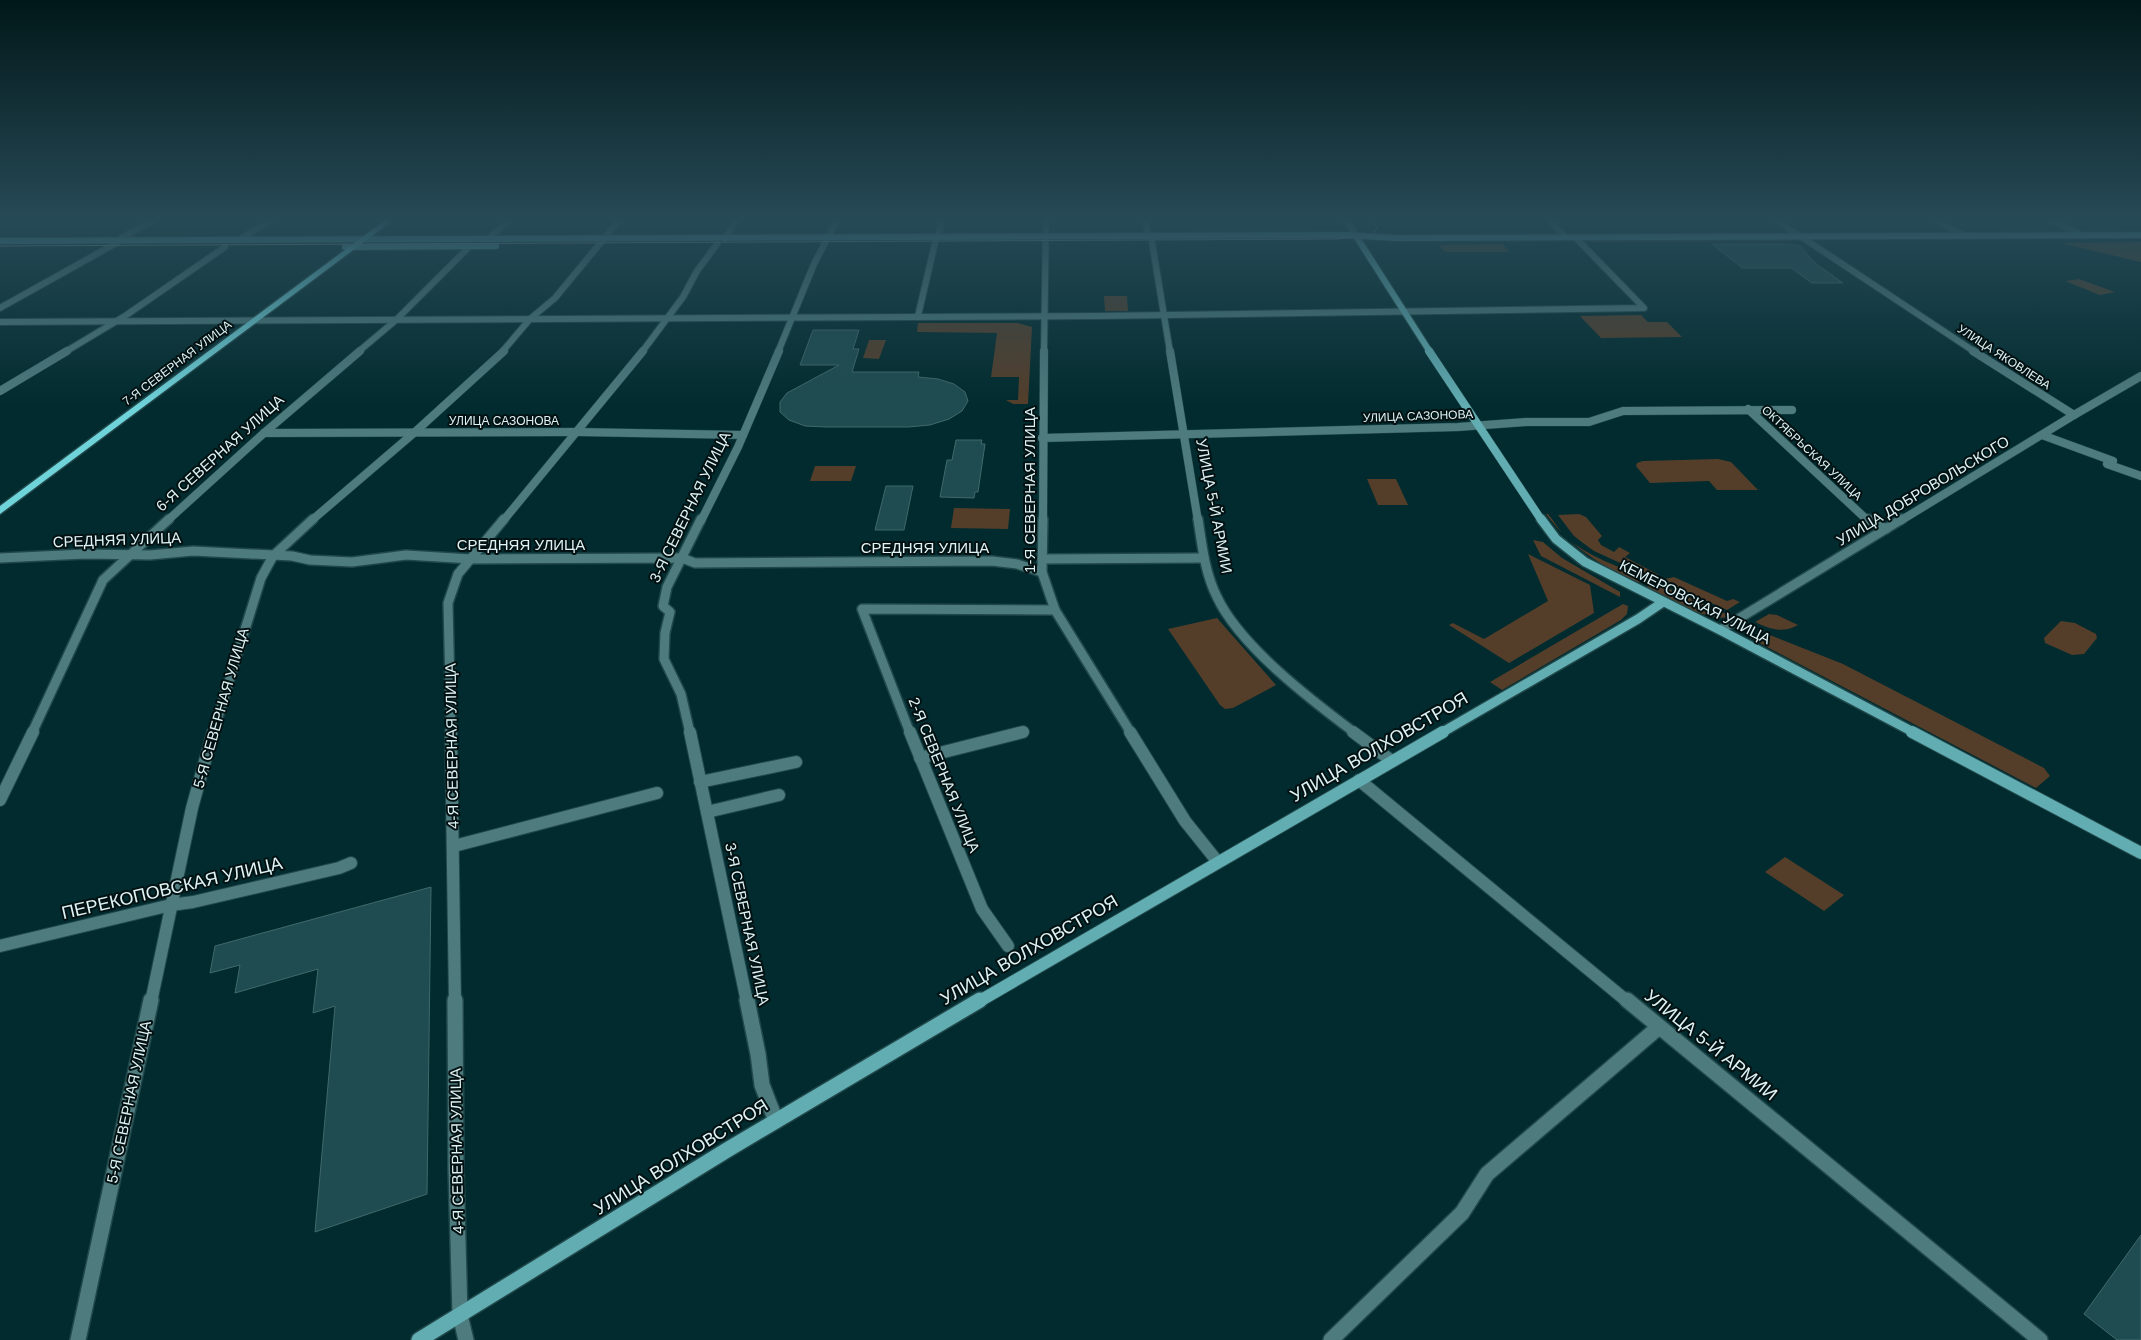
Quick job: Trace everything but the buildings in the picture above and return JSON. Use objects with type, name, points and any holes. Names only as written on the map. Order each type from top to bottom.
[{"type":"main road","name":"7-Я СЕВЕРНАЯ УЛИЦА","points":[[0,511],[310,281]]},
{"type":"main road","name":"КЕМЕРОВСКАЯ УЛИЦА","points":[[1383,281],[1556,539],[1585,562],[1720,630],[2141,853]]},
{"type":"main road","name":"УЛИЦА ВОЛХОВСТРОЯ","points":[[419,1340],[776,1121],[1217,861],[1638,619],[1663,602]]},
{"type":"street","points":[[0,308],[49,281]]},
{"type":"street","points":[[0,392],[116,321],[176,281]]},
{"type":"street","name":"6-Я СЕВЕРНАЯ УЛИЦА","points":[[0,800],[61,674],[103,580],[264,433],[396,320],[437,281]]},
{"type":"street","name":"5-Я СЕВЕРНАЯ УЛИЦА","points":[[78,1340],[192,808],[224,693],[261,578],[273,556],[491,364],[530,319],[571,281]]},
{"type":"street","name":"4-Я СЕВЕРНАЯ УЛИЦА","points":[[466,1340],[460,1315],[456,1168],[452,690],[448,603],[453,582],[460,568],[471,559],[629,370],[683,297],[692,281]]},
{"type":"street","name":"3-Я СЕВЕРНАЯ УЛИЦА","points":[[776,1121],[762,1085],[758,1054],[681,694],[664,659],[665,633],[670,612],[664,606],[667,587],[743,435],[808,281]]},
{"type":"street","points":[[918,316],[927,281]]},
{"type":"street","name":"1-Я СЕВЕРНАЯ УЛИЦА","points":[[1045,281],[1042,438],[1042,572],[1055,610],[1185,821],[1217,861]]},
{"type":"street","name":"УЛИЦА 5-Й АРМИИ","points":[[1158,281],[1204,558],[1216,596],[1223,608],[1261,652],[1295,685],[1392,761]]},
{"type":"street","points":[[0,322],[1163,315],[1637,309],[1645,307],[1619,281]]},
{"type":"street","name":"УЛИЦА ЯКОВЛЕВА","points":[[1866,281],[2074,415]]},
{"type":"street","name":"УЛИЦА ДОБРОВОЛЬСКОГО","points":[[1720,630],[2141,376]]},
{"type":"street","name":"ОКТЯБРЬСКАЯ УЛИЦА","points":[[1748,409],[1864,516],[1886,529]]},
{"type":"street","name":"УЛИЦА САЗОНОВА","points":[[1042,438],[1479,426],[1526,422],[1589,422],[1623,411],[1792,410]]},
{"type":"street","name":"УЛИЦА САЗОНОВА","points":[[264,433],[578,432],[743,435]]},
{"type":"street","points":[[2042,435],[2113,461],[2108,464],[2141,476]]},
{"type":"street","name":"СРЕДНЯЯ УЛИЦА","points":[[0,558],[150,555],[193,551],[292,556],[310,560],[352,562],[406,555],[471,559],[682,558],[703,563],[992,560],[1017,564],[1042,572]]},
{"type":"street","points":[[1042,559],[1204,558]]},
{"type":"street","name":"2-Я СЕВЕРНАЯ УЛИЦА","points":[[1008,946],[982,908],[920,758],[862,609],[1055,610]]},
{"type":"street","points":[[920,758],[1023,732]]},
{"type":"street","points":[[700,782],[796,762]]},
{"type":"street","name":"УЛИЦА 5-Й АРМИИ","points":[[1359,780],[2040,1340]]},
{"type":"street","points":[[454,846],[657,793]]},
{"type":"street","points":[[707,812],[779,795]]},
{"type":"street","name":"ПЕРЕКОПОВСКАЯ УЛИЦА","points":[[0,946],[171,905],[193,902],[339,868],[351,863]]},
{"type":"street","points":[[1331,1340],[1462,1213],[1487,1174],[1659,1026]]},
{"type":"shaded area","points":[[2065,281],[2083,281],[2115,292],[2100,295]]},
{"type":"shaded area","points":[[1104,296],[1127,296],[1128,311],[1105,311]]},
{"type":"shaded area","points":[[1641,315],[1648,322],[1667,322],[1682,337],[1601,338],[1580,316]]},
{"type":"shaded area","points":[[918,323],[1018,323],[1032,327],[1028,404],[1013,404],[1006,400],[1018,400],[1019,377],[991,377],[997,333],[917,332]]},
{"type":"shaded area","points":[[869,340],[886,340],[879,359],[863,358]]},
{"type":"shaded area","points":[[1718,459],[1731,462],[1758,490],[1717,490],[1709,481],[1650,483],[1636,466],[1637,463],[1643,461]]},
{"type":"shaded area","points":[[815,466],[856,466],[851,481],[810,481]]},
{"type":"shaded area","points":[[1367,479],[1396,479],[1408,505],[1378,505]]},
{"type":"shaded area","points":[[954,508],[1010,509],[1008,529],[951,528]]},
{"type":"shaded area","points":[[1546,514],[1548,514],[1562,532],[1556,526]]},
{"type":"shaded area","points":[[1579,514],[1586,517],[1602,536],[1598,540],[1601,545],[1614,552],[1619,547],[1630,553],[1625,557],[1659,575],[1651,577],[1594,551],[1574,536],[1558,515]]},
{"type":"shaded area","points":[[1567,538],[1594,556],[1648,579],[1635,584],[1587,554]]},
{"type":"shaded area","points":[[1533,540],[1543,542],[1562,558],[1620,592],[1620,597],[1541,556]]},
{"type":"shaded area","points":[[1528,554],[1590,585],[1594,613],[1509,663],[1449,625],[1453,623],[1484,639],[1548,601]]},
{"type":"shaded area","points":[[1674,577],[1727,601],[1733,599],[1740,602],[1727,610],[1660,580]]},
{"type":"shaded area","points":[[1656,583],[1724,613],[1729,617],[1720,618],[1698,612],[1643,588]]},
{"type":"shaded area","points":[[1623,604],[1628,606],[1627,614],[1621,620],[1502,690],[1490,682]]},
{"type":"shaded area","points":[[1769,614],[1777,615],[1798,625],[1792,628],[1776,630],[1755,622]]},
{"type":"shaded area","points":[[1217,618],[1276,685],[1233,708],[1225,709],[1220,705],[1168,629]]},
{"type":"shaded area","points":[[2061,621],[2075,623],[2096,634],[2097,638],[2084,654],[2072,655],[2045,643],[2044,638]]},
{"type":"shaded area","points":[[1754,635],[1770,635],[1843,664],[2044,768],[2050,776],[2036,788],[1750,638]]},
{"type":"shaded area","points":[[1785,857],[1844,895],[1824,911],[1765,872]]}]
